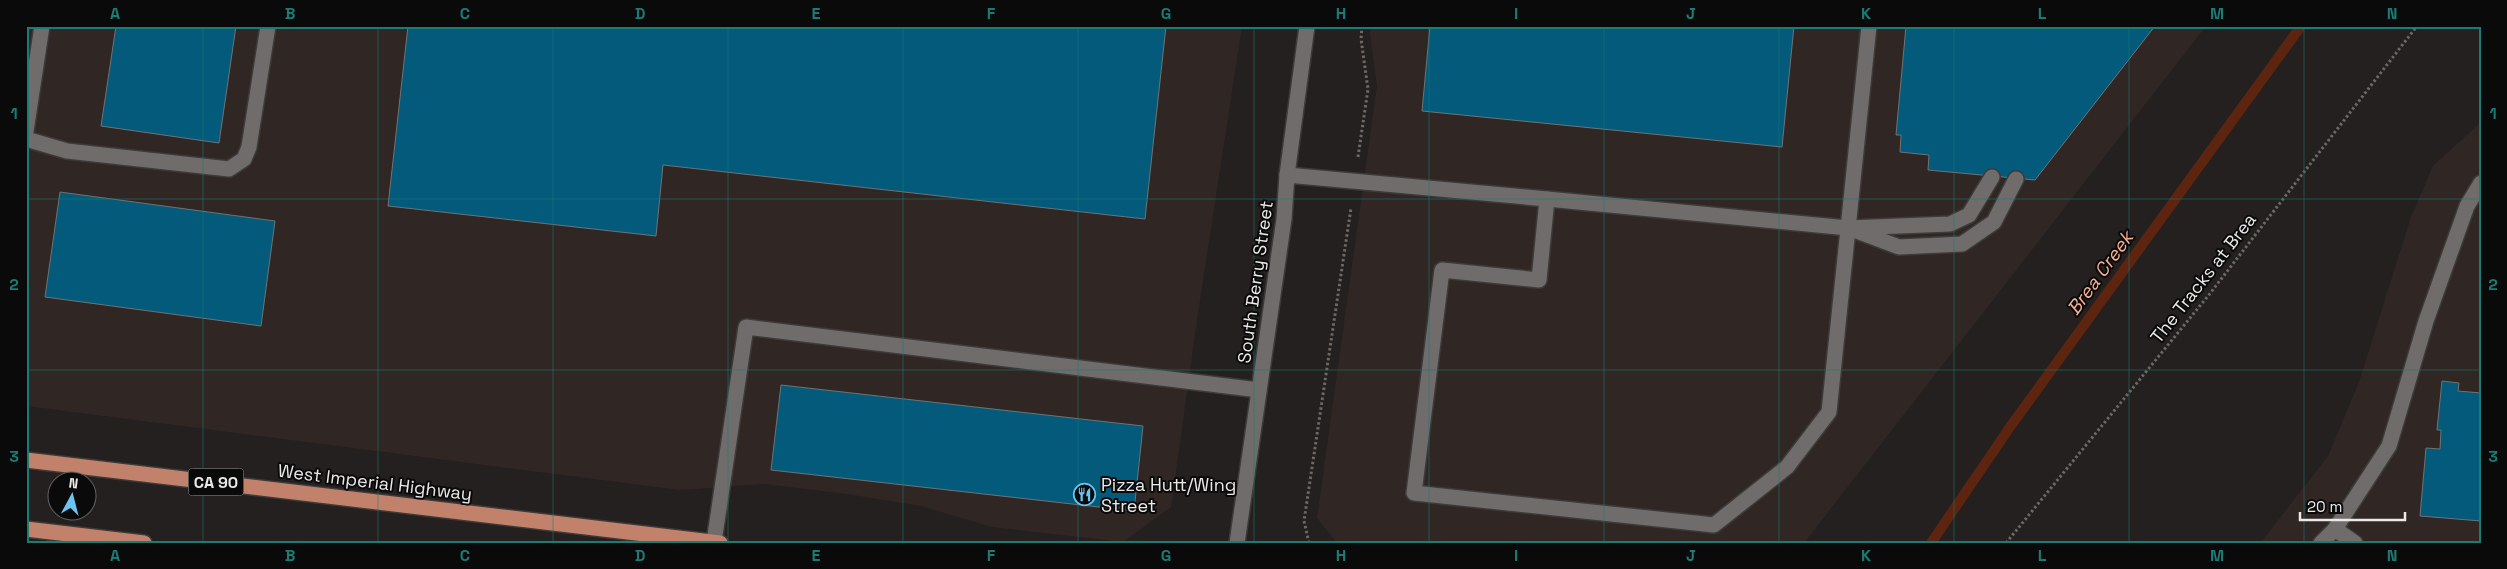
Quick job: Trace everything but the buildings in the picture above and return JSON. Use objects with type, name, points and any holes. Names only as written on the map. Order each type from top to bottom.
[{"type":"main road","name":"West Imperial Highway","points":[[26,460],[717,542]]},
{"type":"main road","points":[[26,529],[144,543]]},
{"type":"street","points":[[26,132],[42,26]]},
{"type":"street","points":[[26,139],[67,151],[229,169],[244,159],[249,147],[268,26]]},
{"type":"street","name":"South Berry Street","points":[[1237,543],[1284,219],[1287,175],[1307,26]]},
{"type":"street","points":[[1547,199],[1539,280],[1442,270],[1414,492],[1714,525],[1786,467],[1829,412],[1869,26]]},
{"type":"street","points":[[1287,175],[1848,228],[1950,224],[1970,215],[1992,176]]},
{"type":"street","points":[[1848,228],[1899,247],[1962,244],[1994,222],[2016,179]]},
{"type":"street","points":[[2321,543],[2335,529],[2389,446],[2426,321],[2467,206],[2481,183]]},
{"type":"street","points":[[717,542],[746,327],[1259,390]]},
{"type":"street","points":[[2335,529],[2355,543]]},
{"type":"path","points":[[1309,543],[1304,521],[1368,89],[1361,39],[1362,26]]},
{"type":"path","name":"The Tracks at Brea","points":[[2006,543],[2208,296],[2417,26]]},
{"type":"shaded area","points":[[26,26],[1242,26],[1197,320],[1171,507],[1123,542],[992,527],[921,506],[847,494],[765,484],[680,490],[26,406]]},
{"type":"shaded area","points":[[1371,26],[2206,26],[1804,543],[1337,543],[1317,518],[1377,86],[1370,34]]},
{"type":"shaded area","points":[[2481,122],[2481,543],[2264,543],[2262,541],[2328,456],[2359,382],[2411,217],[2433,166]]},
{"type":"waterway","name":"Brea Creek","points":[[1931,543],[2010,427],[2301,26]]},
{"type":"place","name":"Pizza Hutt/Wing Street","points":[[1085,494]]}]
